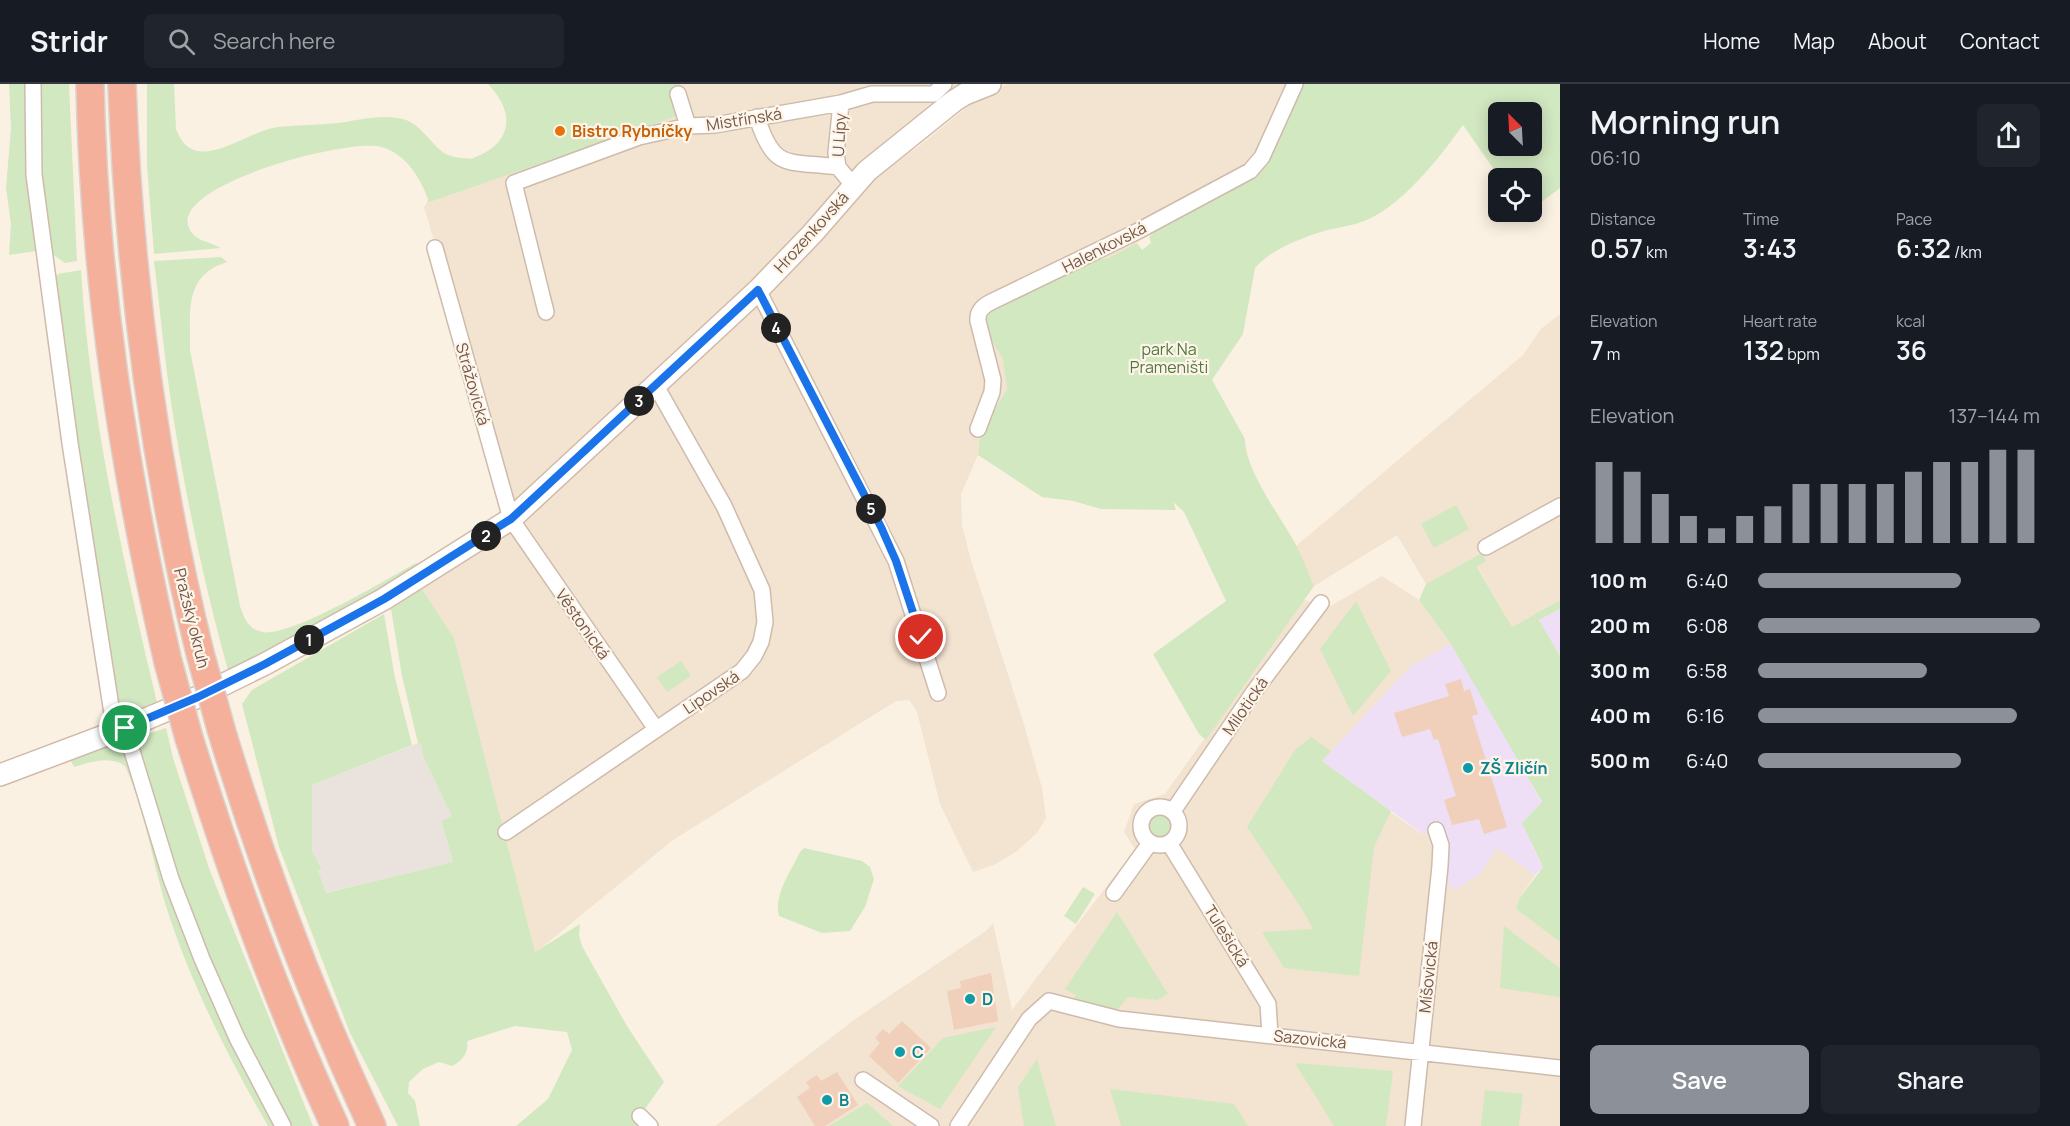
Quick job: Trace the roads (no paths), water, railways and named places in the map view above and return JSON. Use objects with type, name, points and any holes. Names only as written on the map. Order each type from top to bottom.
[{"type":"highway","name":"Pražský okruh","points":[[90,84],[95,217],[103,302],[127,468],[168,662],[189,738],[247,917],[279,999],[335,1126]]},
{"type":"highway","name":"Pražský okruh","points":[[122,84],[129,213],[151,412],[164,488],[200,653],[221,729],[280,908],[310,985],[372,1126]]},
{"type":"street","points":[[33,84],[34,175],[70,443],[112,712],[125,728],[171,879],[206,969],[232,1028],[283,1126]]},
{"type":"street","name":"Hrozenkovská","points":[[0,775],[125,728],[198,697],[265,664],[394,593],[511,519],[758,290],[812,234],[853,185],[940,96],[965,94],[990,84]]},
{"type":"street","name":"Halenkovská","points":[[978,429],[992,392],[993,380],[978,321],[978,314],[982,309],[991,302],[1138,231],[1250,171],[1262,157],[1294,84]]},
{"type":"street","points":[[678,94],[688,126]]},
{"type":"street","name":"Mistřínská","points":[[546,312],[514,183],[639,137],[688,126],[715,125],[841,103],[872,94],[940,96]]},
{"type":"street","name":"U Lípy","points":[[841,103],[836,153],[838,167],[853,185]]},
{"type":"street","name":"U Lípy","points":[[757,117],[769,150],[788,164],[838,167]]},
{"type":"street","name":"Strážovická","points":[[435,248],[511,519]]},
{"type":"street","points":[[758,290],[896,561],[938,693]]},
{"type":"street","name":"Lipovská","points":[[506,832],[742,671],[758,650],[765,622],[764,594],[754,566],[704,467],[656,386]]},
{"type":"street","points":[[1486,547],[1560,506]]},
{"type":"street","name":"Věstonická","points":[[511,519],[656,729]]},
{"type":"street","name":"Milotická","points":[[1173,812],[1253,693],[1321,603]]},
{"type":"street","points":[[1156,807],[1173,812],[1178,820],[1179,831],[1169,843],[1163,845],[1150,843],[1141,829],[1143,818],[1156,807]]},
{"type":"street","name":"Míšovická","points":[[1413,1126],[1440,866],[1441,845],[1436,830]]},
{"type":"street","points":[[1114,893],[1150,843]]},
{"type":"street","name":"Tulešická","points":[[1169,843],[1268,1004],[1270,1035]]},
{"type":"street","name":"Sazovická","points":[[958,1126],[1036,1011],[1049,1001],[1119,1019],[1560,1068]]},
{"type":"street","points":[[863,1080],[931,1126]]},
{"type":"place","name":"Bistro Rybníčky","points":[[560,131]]},
{"type":"place","name":"ZŠ Zličín","points":[[1468,768]]},
{"type":"place","name":"D","points":[[970,999]]},
{"type":"place","name":"C","points":[[900,1052]]},
{"type":"place","name":"B","points":[[827,1100]]},
{"type":"park label","name":"park Na Prameništi","points":[[1169,358]]}]
